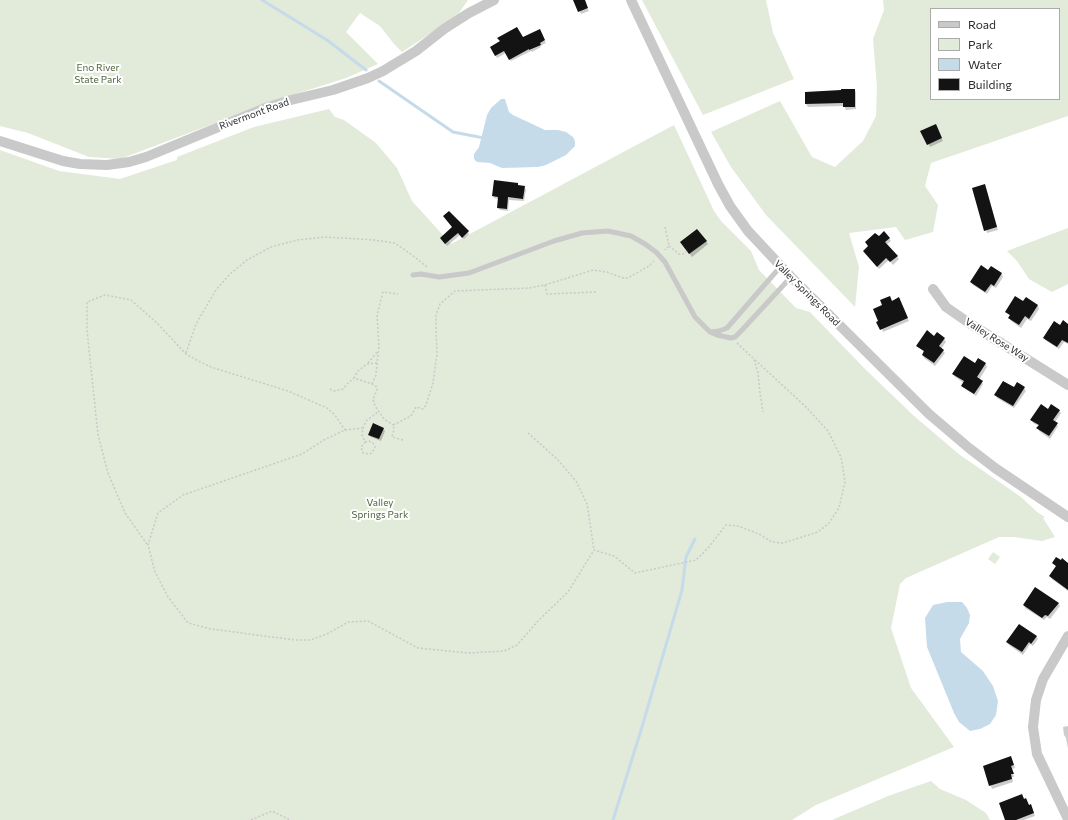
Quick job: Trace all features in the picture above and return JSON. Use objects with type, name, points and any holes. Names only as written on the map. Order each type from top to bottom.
[{"type":"street","name":"Rivermont Road","points":[[0,141],[63,161],[80,164],[107,165],[141,159],[171,148],[265,108],[350,85],[368,78],[383,71],[416,51],[450,25],[494,0]]},
{"type":"street","name":"Valley Springs Road","points":[[631,0],[718,184],[730,206],[748,231],[873,360],[947,430],[995,468],[1068,517]]},
{"type":"street","name":"Valley Rose Way","points":[[933,289],[946,307],[1068,385]]},
{"type":"street","points":[[1068,636],[1042,679],[1036,700],[1033,727],[1037,754],[1068,819]]},
{"type":"lane","points":[[413,275],[421,274],[439,277],[469,273],[554,241],[582,233],[608,231],[631,236],[645,244],[660,256],[695,318],[710,332],[731,338],[735,337],[742,330],[791,277]]},
{"type":"lane","points":[[710,332],[727,328],[781,266]]},
{"type":"path","points":[[665,227],[668,246],[679,254],[684,254],[687,251]]},
{"type":"path","points":[[186,354],[196,324],[216,290],[230,274],[247,260],[271,247],[297,240],[325,237],[388,242],[395,244],[412,254],[439,277]]},
{"type":"path","points":[[393,425],[411,416],[416,407],[423,409],[426,405],[434,383],[437,354],[436,315],[440,304],[447,296],[455,291],[462,290],[529,288],[545,285],[593,270],[628,278],[649,266],[668,246]]},
{"type":"path","points":[[545,285],[547,294],[597,292]]},
{"type":"path","points":[[372,384],[376,375],[378,364],[377,315],[383,292],[398,294]]},
{"type":"path","points":[[346,430],[335,415],[327,408],[288,391],[214,368],[186,354],[157,323],[131,300],[105,294],[87,302],[87,330],[98,435],[108,473],[126,513],[148,545],[156,572],[168,596],[188,623],[211,629],[295,640],[310,640],[327,634],[348,622],[368,621],[418,648],[468,653],[504,651],[517,645],[538,621],[568,592],[594,550],[587,504],[576,481],[557,459],[528,433]]},
{"type":"path","points":[[594,550],[614,556],[635,573],[696,560],[708,548],[726,525],[738,526],[759,534],[772,542],[783,543],[818,532],[829,523],[839,508],[845,482],[841,457],[828,431],[806,407],[731,338]]},
{"type":"path","points":[[330,389],[334,391],[343,389],[354,378],[358,371],[368,364],[378,351]]},
{"type":"path","points":[[754,359],[758,373],[764,412]]},
{"type":"path","points":[[368,364],[378,364]]},
{"type":"path","points":[[354,378],[377,387],[373,399],[375,406],[384,419],[393,425]]},
{"type":"path","points":[[365,442],[362,435],[366,421],[378,412]]},
{"type":"path","points":[[393,425],[394,429],[392,437],[403,440]]},
{"type":"path","points":[[148,545],[158,513],[183,495],[302,454],[324,440],[346,430],[363,428]]},
{"type":"path","points":[[369,441],[373,443],[375,447],[372,453],[364,453],[362,450],[361,447],[365,442],[369,441]]},
{"type":"path","points":[[251,820],[272,810],[290,820]]},
{"type":"green space","name":"Eno River State Park","points":[[0,0],[468,0],[457,16],[402,52],[380,26],[360,13],[346,32],[378,64],[346,78],[271,102],[120,159],[89,157],[28,133],[0,126]]},
{"type":"green space","points":[[642,0],[766,0],[773,33],[794,79],[703,115]]},
{"type":"green space","points":[[883,0],[1068,0],[1068,116],[931,163],[925,186],[938,205],[933,232],[905,240],[896,227],[849,233],[859,267],[855,307],[766,215],[731,167],[711,132],[780,101],[812,157],[835,167],[863,141],[876,116],[877,87],[873,39],[884,10]]},
{"type":"green space","name":"Valley Springs Park","points":[[329,109],[335,117],[344,120],[376,143],[397,168],[412,201],[451,244],[674,125],[714,211],[721,221],[751,251],[759,270],[796,308],[810,312],[866,370],[914,416],[960,455],[1021,497],[1037,512],[1045,517],[1043,518],[1055,537],[1042,541],[1014,537],[999,537],[906,578],[900,584],[891,628],[911,688],[954,747],[816,805],[792,820],[0,820],[0,150],[59,171],[120,179],[177,160],[177,157],[254,127]]},
{"type":"green space","points":[[1068,228],[1068,284],[1052,292],[1029,279],[1017,261],[1007,251]]},
{"type":"green space","points":[[993,552],[1000,557],[995,564],[988,559]]},
{"type":"green space","points":[[931,781],[940,789],[966,800],[986,813],[990,820],[832,820],[888,796]]},
{"type":"water","points":[[501,99],[505,99],[509,112],[513,115],[545,130],[558,130],[566,132],[573,137],[575,146],[566,155],[546,165],[538,167],[502,168],[490,163],[477,162],[474,159],[474,154],[479,147],[487,115],[491,108]]},
{"type":"water","points":[[947,602],[962,602],[967,608],[970,615],[969,623],[960,639],[961,652],[983,671],[993,686],[998,701],[996,715],[990,724],[980,729],[970,731],[959,722],[927,647],[925,618],[933,605]]},
{"type":"building","points":[[573,0],[585,0],[588,8],[578,12]]},
{"type":"building","points":[[517,27],[523,37],[540,29],[545,40],[540,43],[541,45],[529,49],[509,60],[504,51],[495,56],[490,47],[500,41],[497,38]]},
{"type":"building","points":[[855,89],[855,107],[843,107],[843,103],[805,104],[805,92]]},
{"type":"building","points":[[936,124],[942,138],[927,145],[920,131]]},
{"type":"building","points":[[494,180],[518,183],[518,185],[525,186],[523,199],[508,197],[507,209],[497,208],[498,197],[492,196]]},
{"type":"building","points":[[985,184],[997,227],[984,231],[972,188]]},
{"type":"building","points":[[449,211],[469,231],[462,238],[458,233],[445,244],[440,238],[452,227],[443,216]]},
{"type":"building","points":[[697,229],[707,241],[689,254],[680,242]]},
{"type":"building","points":[[884,231],[890,238],[885,242],[898,256],[890,262],[886,258],[877,267],[863,251],[868,246],[865,242],[875,233],[879,236]]},
{"type":"building","points":[[981,265],[988,270],[991,266],[1002,273],[994,286],[991,284],[985,292],[970,282]]},
{"type":"building","points":[[890,296],[892,301],[899,297],[908,318],[880,330],[876,322],[878,321],[873,309],[882,305],[880,300]]},
{"type":"building","points":[[1015,296],[1023,301],[1026,297],[1038,305],[1029,319],[1025,316],[1019,325],[1008,318],[1010,315],[1005,312]]},
{"type":"building","points":[[1063,320],[1068,324],[1068,343],[1062,340],[1057,347],[1043,338],[1054,321],[1060,325]]},
{"type":"building","points":[[927,330],[934,336],[937,332],[945,338],[939,346],[944,350],[934,363],[922,355],[924,351],[916,346]]},
{"type":"building","points":[[964,356],[975,363],[978,358],[986,363],[977,377],[983,381],[974,394],[961,386],[964,381],[952,374]]},
{"type":"building","points":[[1003,381],[1014,387],[1017,382],[1025,387],[1013,406],[994,395]]},
{"type":"building","points":[[1041,404],[1048,409],[1051,404],[1060,410],[1053,420],[1058,423],[1049,436],[1036,428],[1039,425],[1030,420]]},
{"type":"building","points":[[373,423],[384,428],[379,439],[368,435]]},
{"type":"building","points":[[1056,557],[1061,560],[1062,558],[1068,563],[1068,590],[1049,576],[1056,566],[1052,563]]},
{"type":"building","points":[[1035,587],[1059,603],[1048,616],[1045,615],[1042,618],[1023,605]]},
{"type":"building","points":[[1019,624],[1037,636],[1031,644],[1029,642],[1022,652],[1006,642]]},
{"type":"building","points":[[1011,756],[1014,765],[1011,766],[1014,774],[1011,774],[1012,779],[989,786],[983,766]]},
{"type":"building","points":[[1022,794],[1024,799],[1026,798],[1029,805],[1031,804],[1034,813],[1016,820],[1005,820],[999,803]]},
{"type":"waterway","points":[[262,0],[327,40],[366,70]]},
{"type":"waterway","points":[[379,81],[453,132],[484,138]]},
{"type":"waterway","points":[[613,820],[682,590],[686,557],[695,539]]}]
